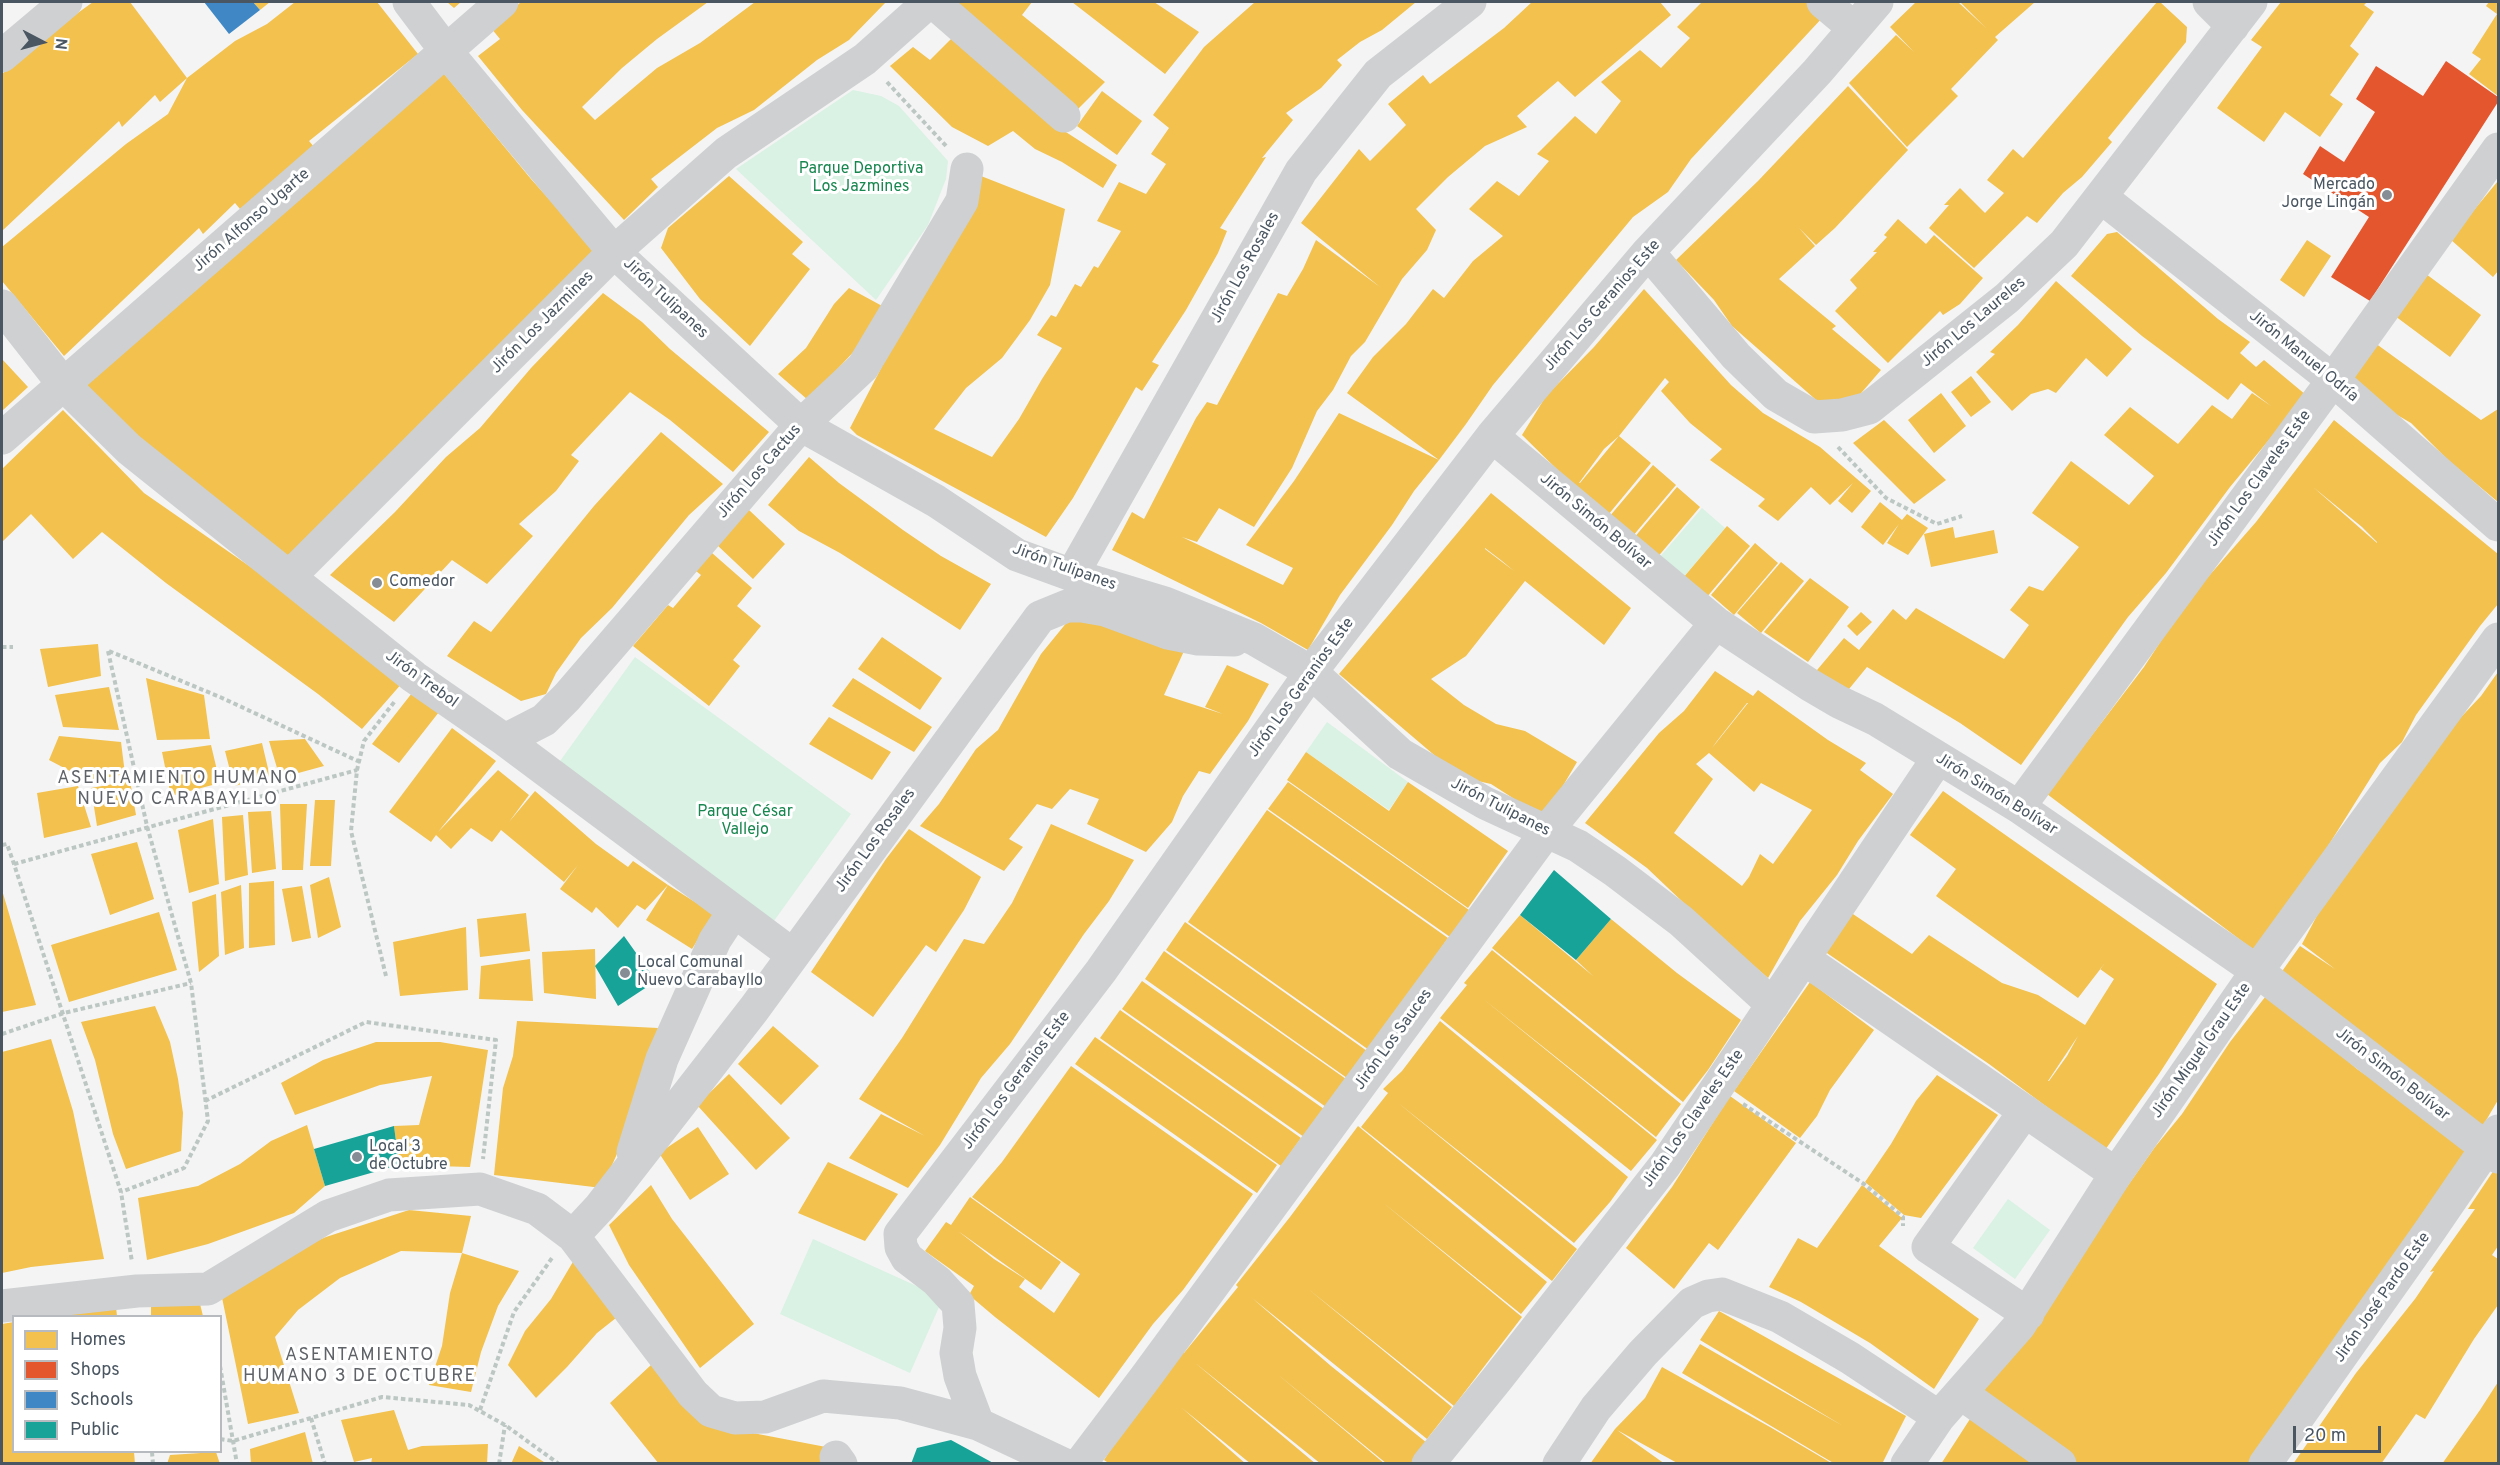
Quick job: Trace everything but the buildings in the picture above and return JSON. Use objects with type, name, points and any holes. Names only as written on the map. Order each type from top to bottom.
[{"type":"street","points":[[2,56],[66,2]]},
{"type":"street","name":"Jirón Tulipanes","points":[[409,2],[446,51],[614,252],[801,425],[936,501],[1017,555],[1165,603],[1254,639],[1311,672],[1400,754],[1485,803],[1578,846],[1681,921],[1773,1005]]},
{"type":"street","name":"Jirón Alfonso Ugarte","points":[[2,438],[502,2]]},
{"type":"street","points":[[931,2],[1064,116]]},
{"type":"street","name":"Jirón Los Jazmines","points":[[289,577],[614,252],[726,153],[865,59],[931,2]]},
{"type":"street","name":"Jirón Los Rosales","points":[[1072,574],[1301,171],[1378,74],[1470,2]]},
{"type":"street","points":[[1823,2],[1854,28]]},
{"type":"street","name":"Jirón Los Geranios Este","points":[[978,1424],[960,1376],[956,1353],[960,1328],[958,1304],[937,1281],[908,1258],[901,1246],[900,1234],[1101,971],[1311,672],[1492,436],[1648,252],[1817,72],[1877,2]]},
{"type":"street","points":[[2209,2],[2242,14]]},
{"type":"street","name":"Jirón Los Laureles","points":[[1648,252],[1736,356],[1776,395],[1814,417],[1842,415],[1869,408],[1902,384],[2007,297],[2064,244],[2242,14]]},
{"type":"street","name":"Jirón Los Claveles Este","points":[[2019,807],[2333,380],[2499,149]]},
{"type":"street","name":"Jirón Los Cactus","points":[[506,740],[544,720],[567,697],[801,425],[863,367],[962,201],[968,170]]},
{"type":"street","name":"Jirón Manuel Odría","points":[[2101,197],[2333,380],[2499,525]]},
{"type":"street","name":"Jirón Trebol","points":[[2,306],[64,386],[129,449],[414,677],[506,740],[793,955]]},
{"type":"street","name":"Jirón Simón Bolívar","points":[[1492,436],[1716,623],[1810,685],[1875,719],[2019,807],[2258,971],[2494,1145]]},
{"type":"street","name":"Jirón Los Rosales","points":[[573,1236],[600,1207],[754,1009],[1040,617],[1067,606],[1082,606],[1105,610],[1168,633],[1198,639],[1254,639]]},
{"type":"street","name":"Jirón Los Sauces","points":[[1080,1464],[1546,832],[1716,623]]},
{"type":"street","name":"Jirón Miguel Grau Este","points":[[1907,1464],[1938,1417],[1962,1394],[2028,1314],[2116,1174],[2258,971],[2499,639]]},
{"type":"street","name":"Jirón Los Claveles Este","points":[[1428,1464],[1665,1165],[1938,758]]},
{"type":"street","points":[[629,1168],[638,1131],[662,1059],[715,940],[734,911]]},
{"type":"street","points":[[1804,959],[2116,1174]]},
{"type":"street","points":[[2025,1111],[1928,1247],[2028,1314]]},
{"type":"street","name":"Jirón José Pardo Este","points":[[2265,1464],[2431,1229],[2494,1145]]},
{"type":"street","points":[[2,1306],[137,1291],[208,1289],[328,1216],[389,1195],[480,1189],[537,1209],[573,1236],[693,1394],[711,1411],[735,1418],[765,1417],[823,1396],[900,1403],[978,1424],[1063,1464]]},
{"type":"street","points":[[1559,1464],[1596,1408],[1643,1353],[1692,1303],[1708,1296],[1722,1294],[1780,1317],[1850,1358],[1938,1417]]},
{"type":"street","points":[[1962,1394],[2060,1464]]},
{"type":"path","points":[[865,59],[968,170]]},
{"type":"path","points":[[1824,416],[1840,451],[1886,498],[1937,524],[1962,516]]},
{"type":"path","points":[[2,647],[13,647]]},
{"type":"path","points":[[121,1192],[184,1168],[207,1122],[191,983],[147,826],[108,651],[220,697],[360,762]]},
{"type":"path","points":[[386,976],[351,831],[357,770],[364,741],[414,677]]},
{"type":"path","points":[[14,864],[357,770]]},
{"type":"path","points":[[2,846],[7,844],[14,864],[121,1192],[137,1291]]},
{"type":"path","points":[[2,1034],[64,1013],[191,983]]},
{"type":"path","points":[[205,1101],[366,1022],[496,1040],[480,1189]]},
{"type":"path","points":[[1718,1087],[1863,1184],[1903,1217],[1903,1228]]},
{"type":"path","points":[[480,1410],[514,1312],[560,1246],[573,1236]]},
{"type":"path","points":[[222,1378],[237,1464]]},
{"type":"path","points":[[222,1440],[233,1441],[382,1397],[470,1405],[505,1425],[559,1464]]},
{"type":"path","points":[[311,1418],[325,1464]]},
{"type":"path","points":[[499,1464],[505,1425]]},
{"type":"green space","name":"Parque Deportiva Los Jazmines","points":[[853,90],[881,96],[899,106],[948,161],[946,179],[928,225],[876,300],[736,169]]},
{"type":"green space","points":[[1702,508],[1725,528],[1681,580],[1658,559]]},
{"type":"green space","name":"Parque César Vallejo","points":[[635,657],[851,814],[771,925],[555,768]]},
{"type":"green space","points":[[1327,722],[1408,782],[1389,810],[1306,752]]},
{"type":"green space","points":[[2008,1199],[2050,1230],[2015,1279],[1973,1248]]},
{"type":"green space","points":[[813,1239],[943,1298],[910,1373],[780,1314]]},
{"type":"place","name":"Mercado Jorge Lingán","points":[[2387,195]]},
{"type":"place","name":"Comedor","points":[[377,583]]},
{"type":"place","name":"Local Comunal Nuevo Carabayllo","points":[[625,973]]},
{"type":"place","name":"Local 3 de Octubre","points":[[357,1157]]},
{"type":"district","name":"ASENTAMIENTO HUMANO NUEVO CARABAYLLO","points":[[178,789]]},
{"type":"district","name":"ASENTAMIENTO HUMANO 3 DE OCTUBRE","points":[[360,1366]]}]
